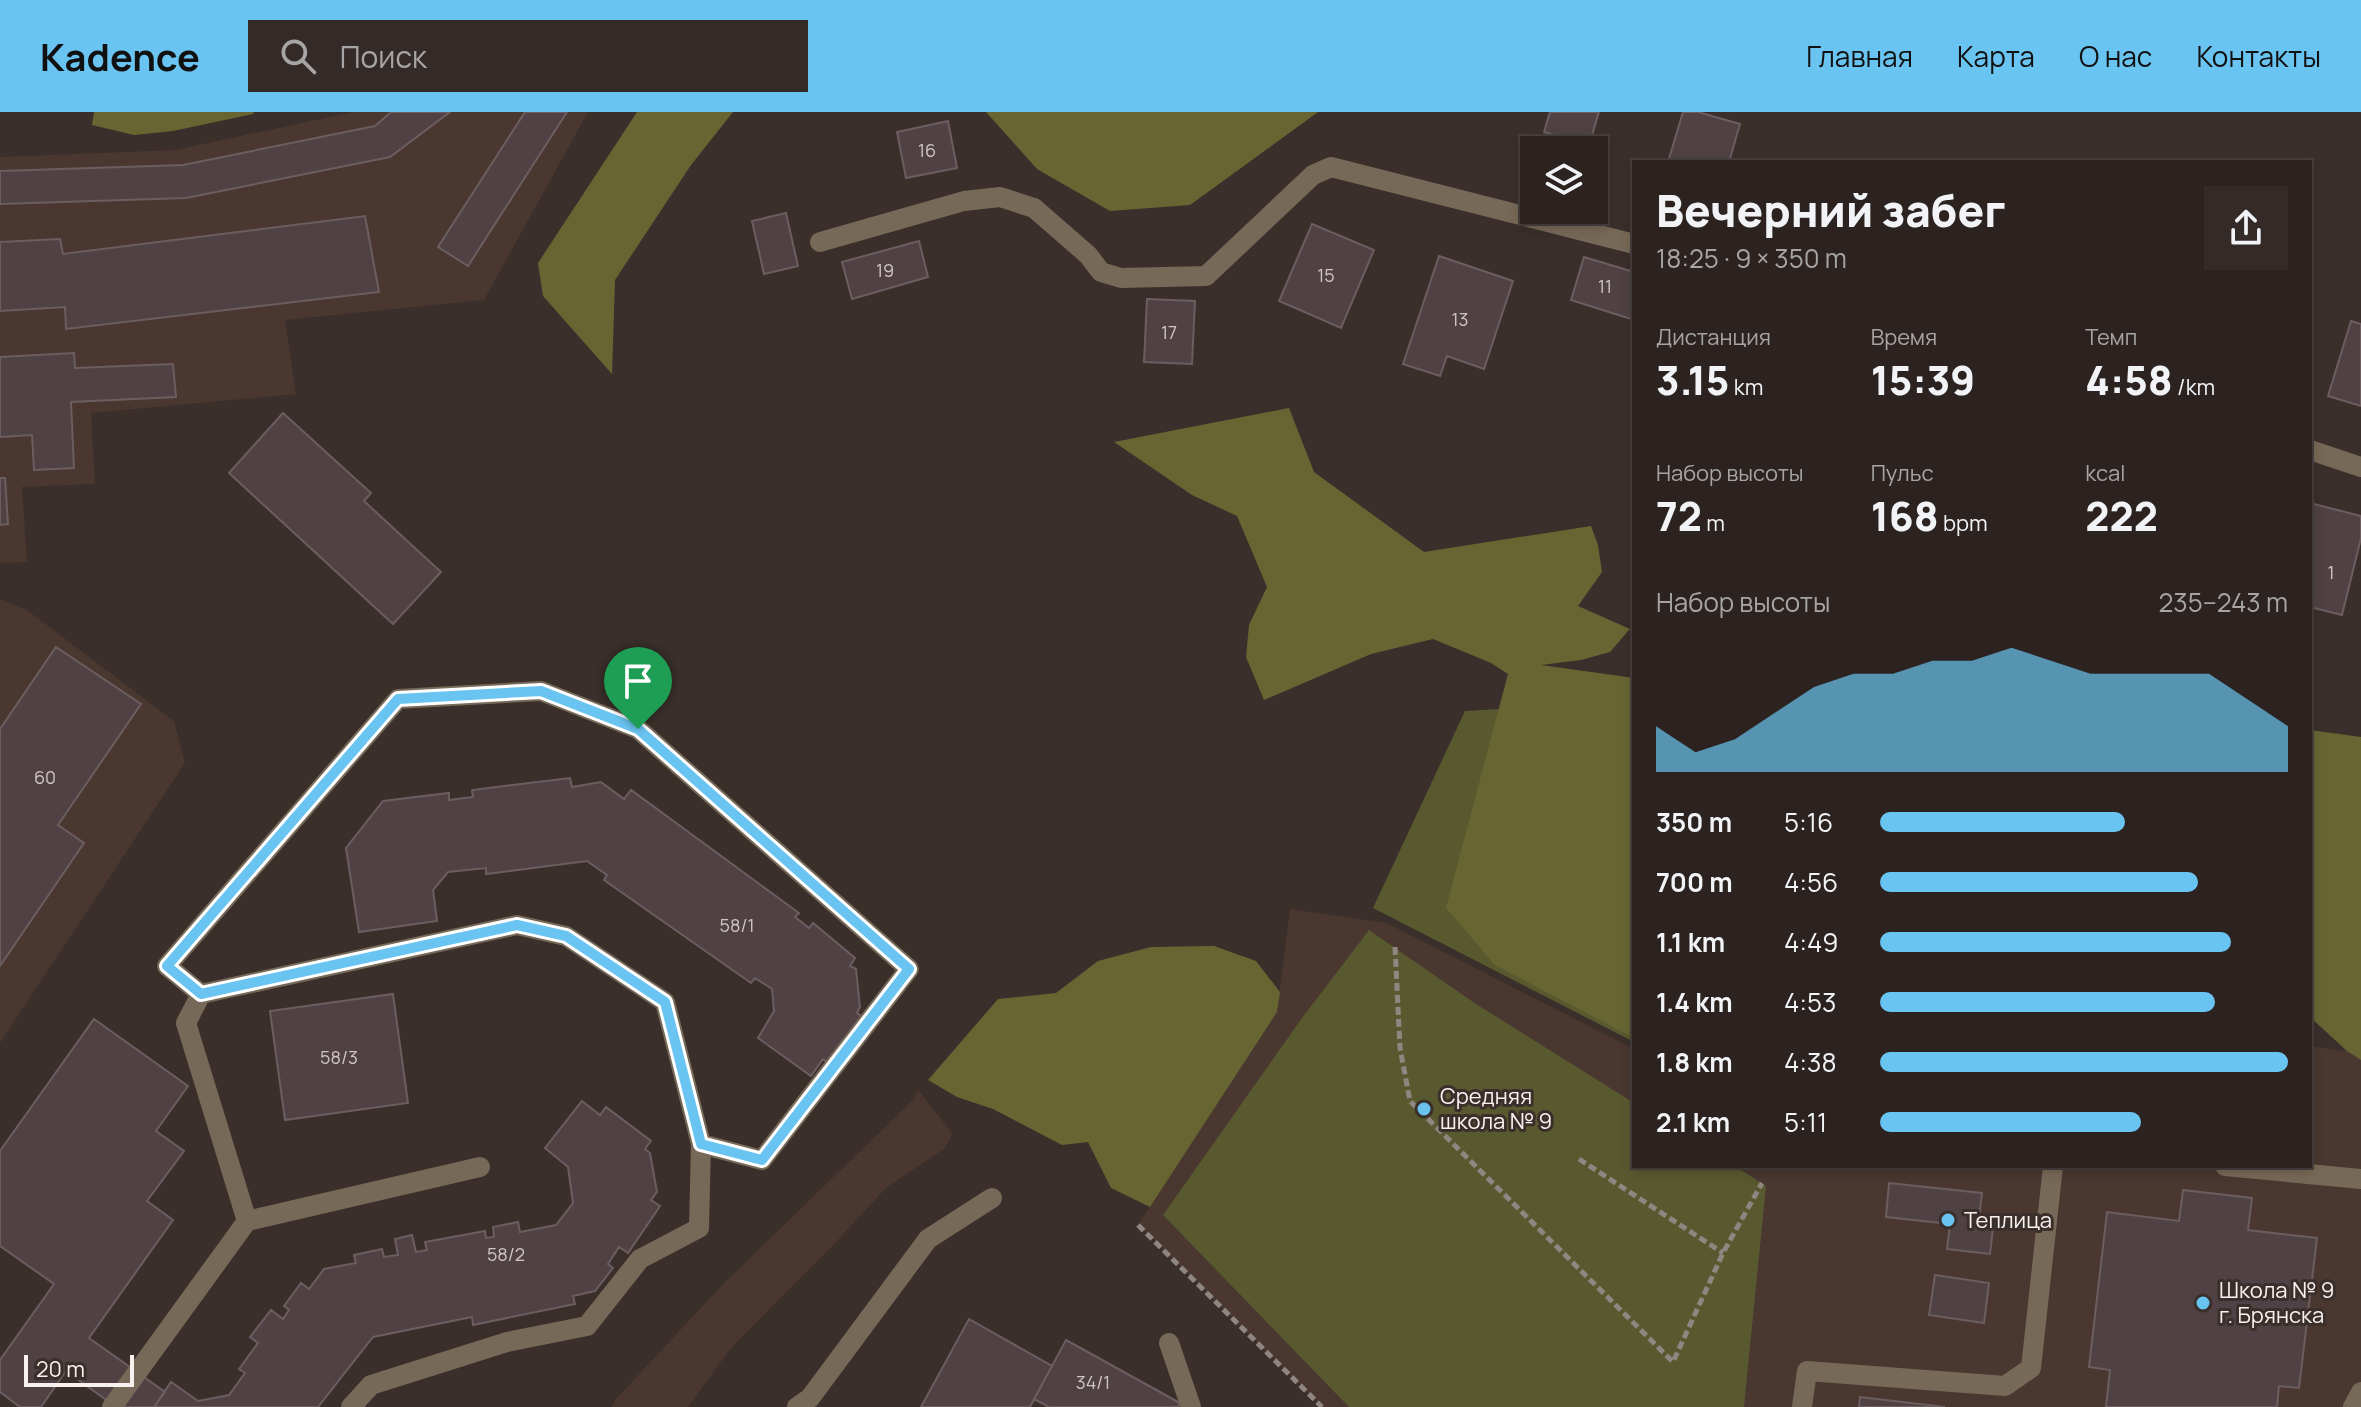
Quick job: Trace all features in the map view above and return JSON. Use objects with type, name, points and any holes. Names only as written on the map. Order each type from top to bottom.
[{"type":"street","points":[[820,242],[964,201],[1000,197],[1034,208],[1088,255],[1101,272],[1121,278],[1206,276],[1313,175],[1331,167],[1632,243]]},
{"type":"street","points":[[2312,451],[2361,467]]},
{"type":"street","points":[[201,994],[167,966],[398,699],[541,691],[638,729],[909,969],[762,1160],[701,1144]]},
{"type":"street","points":[[201,994],[517,925],[566,936],[665,1002],[701,1144],[699,1228],[640,1259],[587,1326],[507,1342],[371,1385],[351,1407]]},
{"type":"street","points":[[201,994],[186,1023],[247,1221]]},
{"type":"street","points":[[112,1407],[247,1221],[480,1167]]},
{"type":"street","points":[[1802,1407],[1807,1371],[2005,1386],[2031,1368],[2053,1168]]},
{"type":"street","points":[[2246,1168],[2361,1179]]},
{"type":"street","points":[[797,1407],[810,1398],[928,1239],[992,1198]]},
{"type":"street","points":[[1169,1343],[1191,1407]]},
{"type":"street","points":[[2353,1407],[2361,1392]]},
{"type":"path","points":[[1395,947],[1400,1048],[1410,1101],[1673,1362],[1723,1253],[1762,1183]]},
{"type":"path","points":[[1579,1159],[1723,1253]]},
{"type":"path","points":[[1138,1225],[1322,1407]]},
{"type":"shaded area","points":[[94,112],[254,112],[173,131],[134,135],[92,125]]},
{"type":"shaded area","points":[[353,112],[588,112],[484,300],[285,320],[296,394],[91,413],[95,484],[22,487],[27,562],[0,563],[0,157],[175,150]]},
{"type":"shaded area","points":[[637,112],[733,112],[691,165],[615,280],[612,374],[543,296],[538,263]]},
{"type":"shaded area","points":[[986,112],[1318,112],[1190,205],[1110,211],[1037,169]]},
{"type":"shaded area","points":[[1289,408],[1314,472],[1424,552],[1591,526],[1602,572],[1578,606],[1630,629],[1610,652],[1581,660],[1541,665],[1632,678],[1632,1037],[1495,965],[1446,908],[1508,674],[1491,663],[1433,639],[1371,654],[1264,700],[1246,657],[1249,625],[1267,587],[1237,516],[1192,495],[1114,442]]},
{"type":"shaded area","points":[[0,599],[27,610],[174,721],[185,763],[0,1043]]},
{"type":"shaded area","points":[[1632,701],[1632,1041],[1373,908],[1465,711]]},
{"type":"shaded area","points":[[2312,730],[2361,737],[2361,1060],[2312,1019]]},
{"type":"shaded area","name":"Средняя школа № 9","points":[[1290,909],[1387,923],[1632,1048],[1632,1168],[2312,1168],[2312,1046],[2361,1053],[2361,1407],[1322,1407],[1138,1225],[1277,1012]]},
{"type":"shaded area","points":[[1369,930],[1476,1004],[1632,1102],[1632,1168],[1738,1168],[1766,1186],[1744,1407],[1349,1407],[1163,1215],[1302,1018]]},
{"type":"shaded area","points":[[1214,946],[1256,961],[1280,992],[1277,1012],[1150,1207],[1111,1188],[1088,1142],[1062,1145],[993,1109],[957,1097],[928,1080],[998,999],[1056,993],[1098,961],[1151,947]]},
{"type":"shaded area","points":[[918,1090],[953,1134],[944,1149],[886,1188],[731,1348],[688,1407],[611,1407],[724,1283],[915,1098]]},
{"type":"building","points":[[391,112],[450,112],[390,157],[186,198],[0,204],[0,171],[183,165],[375,126]]},
{"type":"building","points":[[525,112],[567,112],[468,266],[438,247]]},
{"type":"building","points":[[1550,112],[1599,112],[1592,136],[1558,136],[1544,132]]},
{"type":"building","points":[[1683,112],[1698,112],[1740,124],[1730,160],[1669,160]]},
{"type":"building","points":[[948,121],[957,168],[906,178],[897,132]]},
{"type":"building","points":[[786,213],[798,266],[764,274],[752,221]]},
{"type":"building","points":[[365,216],[379,292],[66,329],[65,307],[0,311],[0,242],[60,239],[63,254]]},
{"type":"building","points":[[1312,224],[1374,250],[1341,328],[1279,301]]},
{"type":"building","points":[[919,241],[928,277],[852,299],[842,262]]},
{"type":"building","points":[[1439,256],[1513,281],[1484,369],[1447,356],[1440,376],[1403,364]]},
{"type":"building","points":[[1584,257],[1632,271],[1632,319],[1571,300]]},
{"type":"building","points":[[1147,299],[1195,301],[1192,364],[1144,362]]},
{"type":"building","points":[[2351,321],[2361,324],[2361,406],[2328,396]]},
{"type":"building","points":[[74,353],[75,368],[173,364],[176,397],[71,402],[74,468],[34,470],[32,435],[0,437],[0,357]]},
{"type":"building","points":[[283,413],[371,493],[364,501],[441,572],[393,624],[229,473]]},
{"type":"building","points":[[0,478],[5,478],[8,524],[0,525]]},
{"type":"building","points":[[2312,504],[2361,516],[2361,538],[2342,615],[2312,608]]},
{"type":"building","points":[[56,647],[141,704],[58,825],[84,843],[0,966],[0,729]]},
{"type":"building","points":[[570,778],[572,787],[601,782],[624,799],[631,790],[799,913],[795,917],[809,928],[813,923],[855,958],[850,966],[856,969],[860,1007],[857,1013],[865,1019],[831,1066],[823,1059],[811,1076],[758,1038],[774,1011],[772,989],[755,978],[751,983],[604,880],[607,875],[587,861],[486,874],[486,868],[448,872],[433,890],[437,921],[359,932],[346,848],[383,801],[449,793],[449,800],[473,797],[472,790]]},
{"type":"building","points":[[393,994],[408,1103],[285,1120],[270,1011]]},
{"type":"building","points":[[94,1019],[188,1086],[156,1131],[184,1151],[147,1201],[173,1220],[89,1338],[165,1392],[154,1407],[116,1407],[66,1371],[41,1407],[20,1407],[0,1392],[0,1360],[54,1284],[0,1246],[0,1151]]},
{"type":"building","points":[[582,1101],[600,1115],[606,1107],[651,1141],[645,1149],[650,1153],[657,1192],[651,1200],[660,1206],[628,1253],[619,1247],[608,1264],[613,1268],[595,1291],[573,1296],[575,1304],[473,1325],[472,1317],[373,1337],[318,1407],[154,1407],[171,1382],[198,1401],[229,1395],[245,1373],[239,1369],[258,1343],[250,1337],[271,1310],[283,1319],[289,1310],[284,1306],[301,1283],[309,1289],[324,1269],[356,1263],[354,1255],[382,1249],[384,1257],[398,1255],[395,1239],[412,1235],[416,1252],[427,1250],[425,1242],[485,1231],[486,1238],[494,1237],[493,1227],[518,1222],[520,1232],[556,1225],[573,1203],[568,1167],[545,1148]]},
{"type":"building","name":"Теплица","points":[[1889,1183],[1982,1193],[1978,1226],[1993,1228],[1990,1254],[1947,1249],[1950,1224],[1886,1217]]},
{"type":"building","name":"Школа № 9 г. Брянска","points":[[2183,1190],[2252,1198],[2248,1230],[2317,1238],[2299,1388],[2279,1386],[2277,1407],[2106,1407],[2110,1370],[2089,1367],[2107,1212],[2179,1221]]},
{"type":"building","points":[[1935,1275],[1989,1283],[1984,1323],[1929,1315]]},
{"type":"building","points":[[969,1319],[1052,1366],[1030,1407],[921,1407]]},
{"type":"building","points":[[1066,1340],[1180,1403],[1178,1407],[1049,1407],[1034,1399]]},
{"type":"building","points":[[1860,1397],[1945,1407],[1859,1407]]},
{"type":"place","name":"Средняя школа № 9","points":[[1424,1109]]},
{"type":"place","name":"Теплица","points":[[1948,1220]]},
{"type":"place","name":"Школа № 9 г. Брянска","points":[[2203,1303]]},
{"type":"route","points":[[541,691],[638,729],[909,969],[762,1160],[701,1144],[665,1002],[566,936],[517,925],[201,994],[167,966],[398,699],[541,691]]}]
